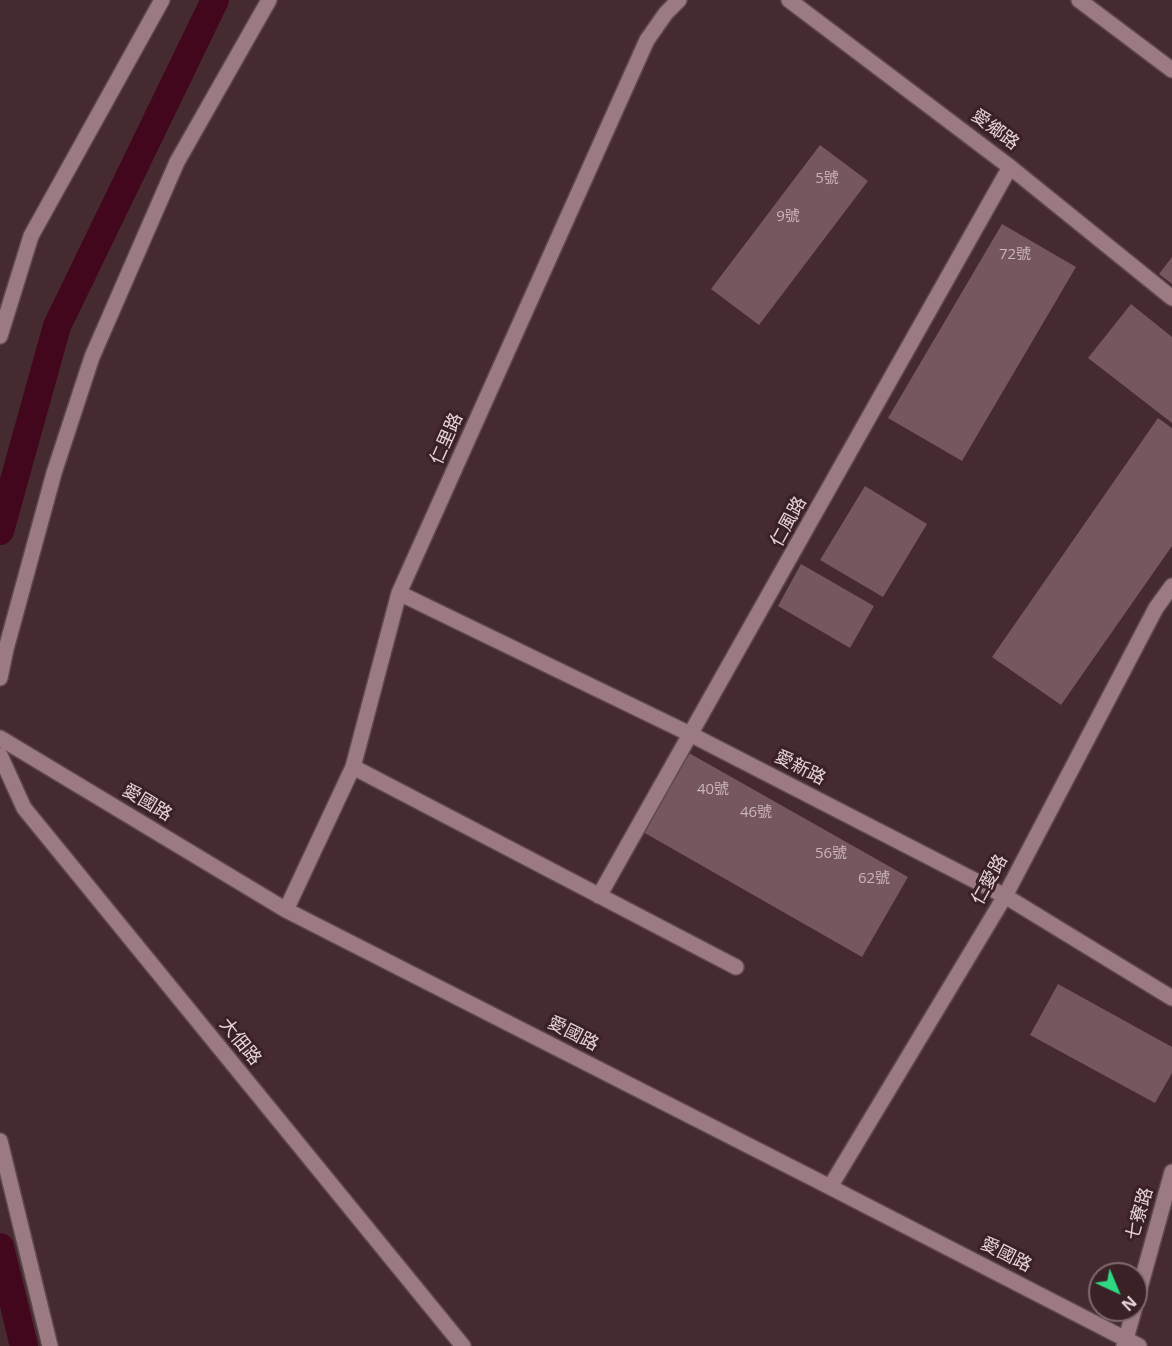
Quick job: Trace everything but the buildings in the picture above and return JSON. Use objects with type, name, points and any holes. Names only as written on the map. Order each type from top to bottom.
[{"type":"street","points":[[0,336],[31,236],[162,0]]},
{"type":"street","points":[[0,678],[54,473],[92,357],[177,162],[269,0]]},
{"type":"street","name":"仁里路","points":[[286,910],[353,767],[399,593],[647,39],[679,0]]},
{"type":"street","name":"愛鄉路","points":[[789,0],[1010,166],[1172,298]]},
{"type":"street","points":[[1079,0],[1172,70]]},
{"type":"street","name":"仁風路","points":[[599,896],[1010,166]]},
{"type":"street","name":"仁愛路","points":[[830,1187],[1005,896],[1156,608],[1172,586]]},
{"type":"street","name":"愛新路","points":[[399,593],[690,734],[1005,896],[1172,998]]},
{"type":"street","name":"愛國路","points":[[0,738],[286,910],[830,1187],[1129,1344]]},
{"type":"street","name":"大佃路","points":[[0,755],[24,808],[463,1346]]},
{"type":"street","points":[[353,767],[736,967]]},
{"type":"street","points":[[0,1141],[50,1346]]},
{"type":"street","name":"七寮路","points":[[1148,1269],[1166,1219],[1172,1173]]},
{"type":"street","points":[[1129,1344],[1132,1322]]},
{"type":"waterway","points":[[0,531],[57,326],[215,0]]},
{"type":"waterway","points":[[0,1247],[24,1346]]}]
